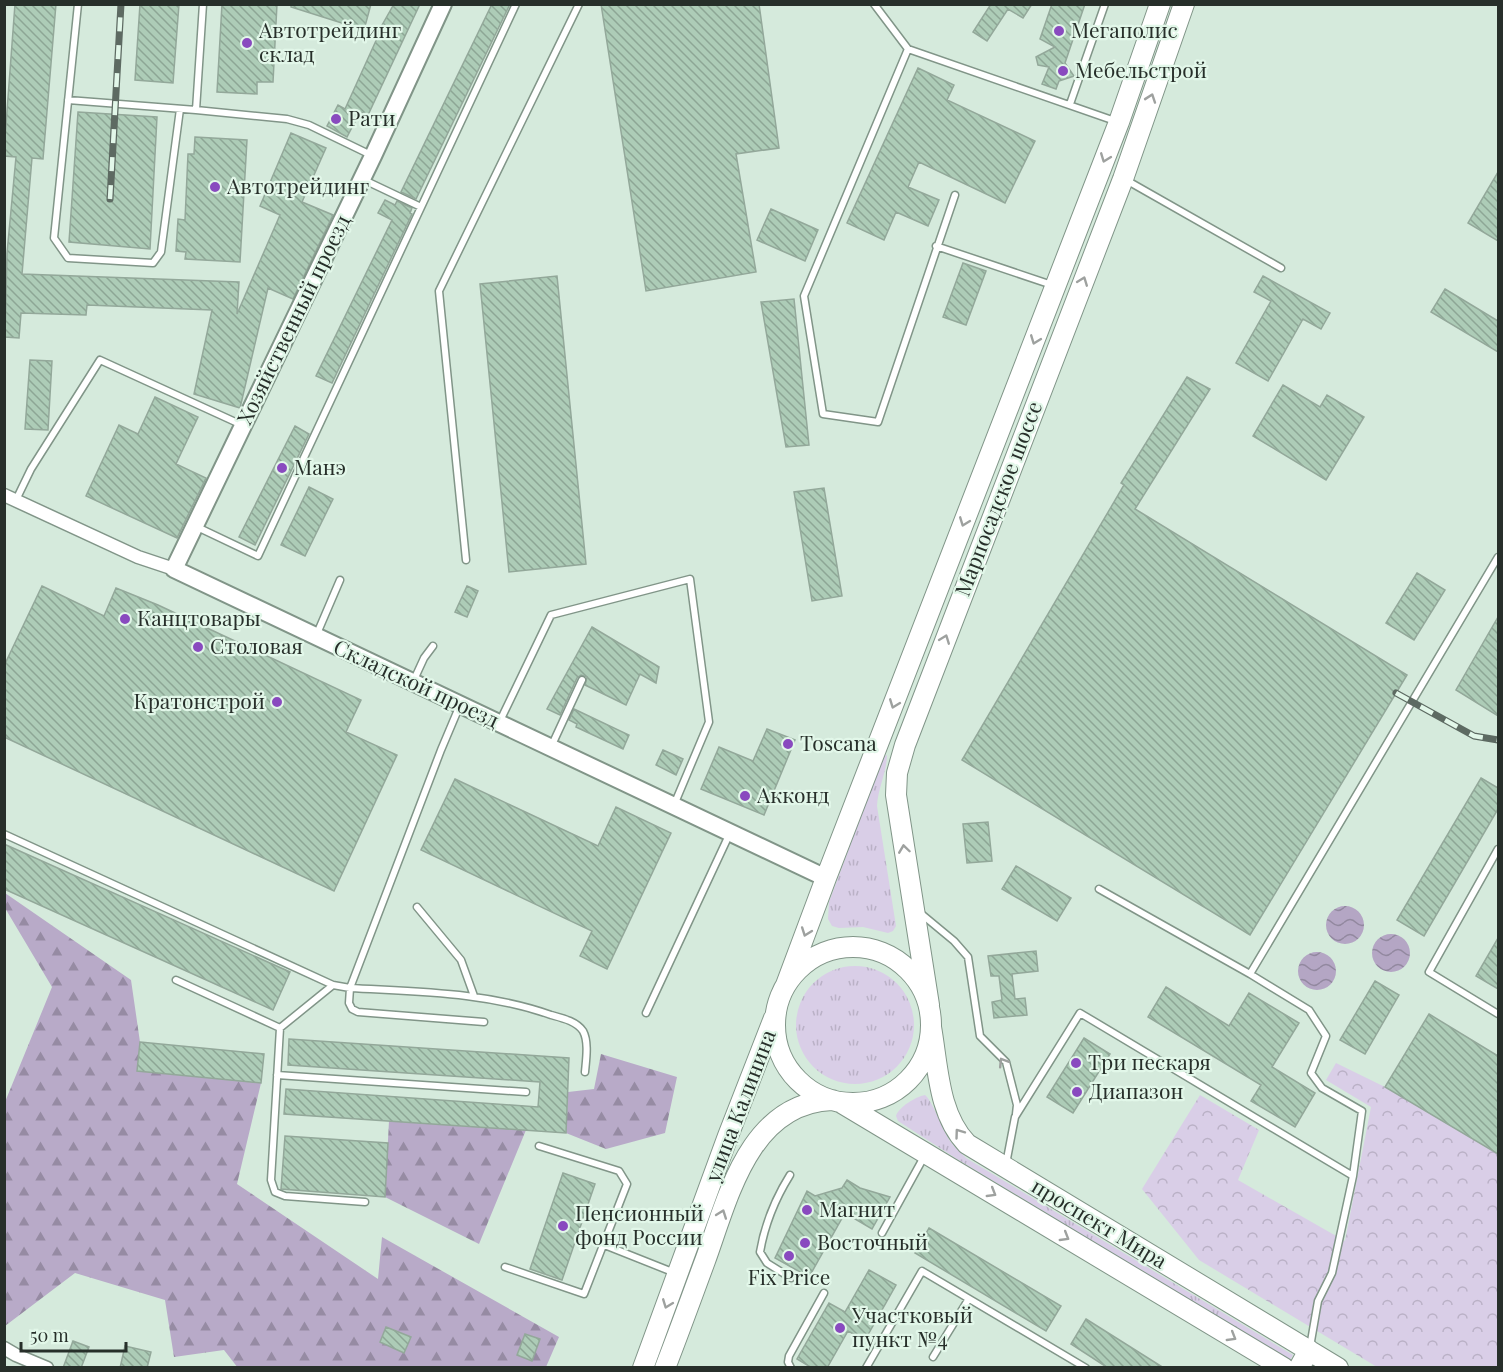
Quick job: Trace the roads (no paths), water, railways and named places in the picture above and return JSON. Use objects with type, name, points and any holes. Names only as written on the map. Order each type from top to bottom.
[{"type":"main road","name":"Марпосадское шоссе","points":[[786,985],[1119,122],[1160,4]]},
{"type":"main road","name":"Марпосадское шоссе","points":[[929,1005],[896,795],[897,773],[905,745],[1123,179],[1184,4]]},
{"type":"main road","points":[[844,948],[864,948],[884,953],[909,970],[921,987],[929,1005],[931,1027],[927,1049],[918,1069],[903,1085],[874,1101],[863,1103],[836,1101],[820,1096],[801,1083],[787,1065],[778,1040],[776,1013],[786,985],[807,962],[824,953],[844,948]]},
{"type":"main road","name":"улица Калинина","points":[[643,1368],[776,1013]]},
{"type":"main road","name":"проспект Мира","points":[[931,1027],[946,1106],[955,1129],[967,1144],[1338,1368]]},
{"type":"main road","name":"улица Калинина","points":[[665,1368],[732,1187],[747,1155],[757,1140],[784,1116],[804,1105],[836,1101]]},
{"type":"main road","name":"проспект Мира","points":[[836,1101],[1283,1367]]},
{"type":"main road","points":[[1299,1368],[1309,1350]]},
{"type":"street","name":"Хозяйственный проезд","points":[[174,569],[373,156],[443,4]]},
{"type":"street","name":"Складской проезд","points":[[10,497],[138,557],[174,569],[826,878]]},
{"type":"street","points":[[4,1348],[47,1368]]},
{"type":"lane","points":[[78,4],[54,238],[68,258],[153,263],[161,252],[180,109]]},
{"type":"lane","points":[[196,110],[203,4]]},
{"type":"lane","points":[[195,525],[258,556],[516,4]]},
{"type":"lane","points":[[466,560],[439,291],[579,4]]},
{"type":"lane","points":[[874,4],[908,49],[1119,122]]},
{"type":"lane","points":[[1070,104],[1105,4]]},
{"type":"lane","points":[[908,49],[804,296],[823,414],[878,422],[955,195]]},
{"type":"lane","points":[[68,100],[287,119],[309,125],[373,156]]},
{"type":"lane","points":[[361,179],[421,207]]},
{"type":"lane","points":[[1123,179],[1281,268]]},
{"type":"lane","points":[[936,246],[1056,286]]},
{"type":"lane","points":[[10,497],[31,469],[100,360],[243,425]]},
{"type":"lane","points":[[1250,974],[1498,557]]},
{"type":"lane","points":[[499,723],[551,615],[690,579],[709,722],[674,806]]},
{"type":"lane","points":[[316,636],[340,580]]},
{"type":"lane","points":[[413,683],[424,658],[434,646]]},
{"type":"lane","points":[[551,748],[582,680]]},
{"type":"lane","points":[[460,705],[436,761],[350,988],[349,1003],[351,1009],[358,1012],[484,1022]]},
{"type":"lane","points":[[646,1013],[730,832]]},
{"type":"lane","points":[[4,834],[333,985],[474,996],[523,1005],[574,1023],[583,1032],[586,1042],[585,1072]]},
{"type":"lane","points":[[1498,849],[1429,972],[1498,1014]]},
{"type":"lane","points":[[1099,889],[1309,1010],[1326,1036],[1311,1073],[1322,1088],[1362,1111],[1353,1176],[1332,1273],[1318,1301],[1309,1350]]},
{"type":"lane","points":[[417,907],[461,960],[474,996]]},
{"type":"lane","points":[[912,907],[954,941],[968,957],[980,1036],[1006,1062],[1017,1105],[1005,1168]]},
{"type":"lane","points":[[176,980],[280,1028]]},
{"type":"lane","points":[[333,985],[280,1028],[271,1180],[275,1192],[285,1196],[365,1202]]},
{"type":"lane","points":[[1015,1117],[1080,1013],[1353,1176]]},
{"type":"lane","points":[[277,1075],[526,1092]]},
{"type":"lane","points":[[506,1267],[584,1294],[627,1184],[618,1171],[539,1146]]},
{"type":"lane","points":[[882,1233],[926,1154]]},
{"type":"lane","points":[[790,1175],[779,1192],[765,1225],[760,1252],[767,1263],[791,1278]]},
{"type":"lane","points":[[602,1244],[678,1274]]},
{"type":"lane","points":[[866,1368],[922,1271],[1086,1368]]},
{"type":"lane","points":[[791,1368],[788,1362],[789,1356],[824,1293]]},
{"type":"lane","points":[[933,1357],[968,1300]]},
{"type":"water","points":[[1345,906],[1358,912],[1364,925],[1358,938],[1345,944],[1332,938],[1326,925],[1332,912]]},
{"type":"water","points":[[1391,934],[1404,940],[1410,953],[1404,966],[1391,972],[1378,966],[1372,953],[1378,940]]},
{"type":"water","points":[[1317,952],[1330,958],[1336,971],[1330,984],[1317,990],[1304,984],[1298,971],[1304,958]]},
{"type":"railway","points":[[110,199],[121,4]]},
{"type":"railway","points":[[1396,693],[1474,736],[1498,740]]},
{"type":"place","name":"Мегаполис","points":[[1059,31]]},
{"type":"place","name":"Автотрейдинг склад","points":[[247,43]]},
{"type":"place","name":"Мебельстрой","points":[[1063,71]]},
{"type":"place","name":"Рати","points":[[336,119]]},
{"type":"place","name":"Автотрейдинг","points":[[215,187]]},
{"type":"place","name":"Манэ","points":[[282,468]]},
{"type":"place","name":"Канцтовары","points":[[125,619]]},
{"type":"place","name":"Столовая","points":[[198,647]]},
{"type":"place","name":"Кратонстрой","points":[[277,702]]},
{"type":"place","name":"Toscana","points":[[788,744]]},
{"type":"place","name":"Акконд","points":[[745,796]]},
{"type":"place","name":"Три пескаря","points":[[1076,1063]]},
{"type":"place","name":"Диапазон","points":[[1077,1092]]},
{"type":"place","name":"Магнит","points":[[807,1210]]},
{"type":"place","name":"Пенсионный фонд России","points":[[563,1226]]},
{"type":"place","name":"Восточный","points":[[805,1243]]},
{"type":"place","name":"Fix Price","points":[[789,1256]]},
{"type":"place","name":"Участковый пункт №4","points":[[840,1328]]}]
